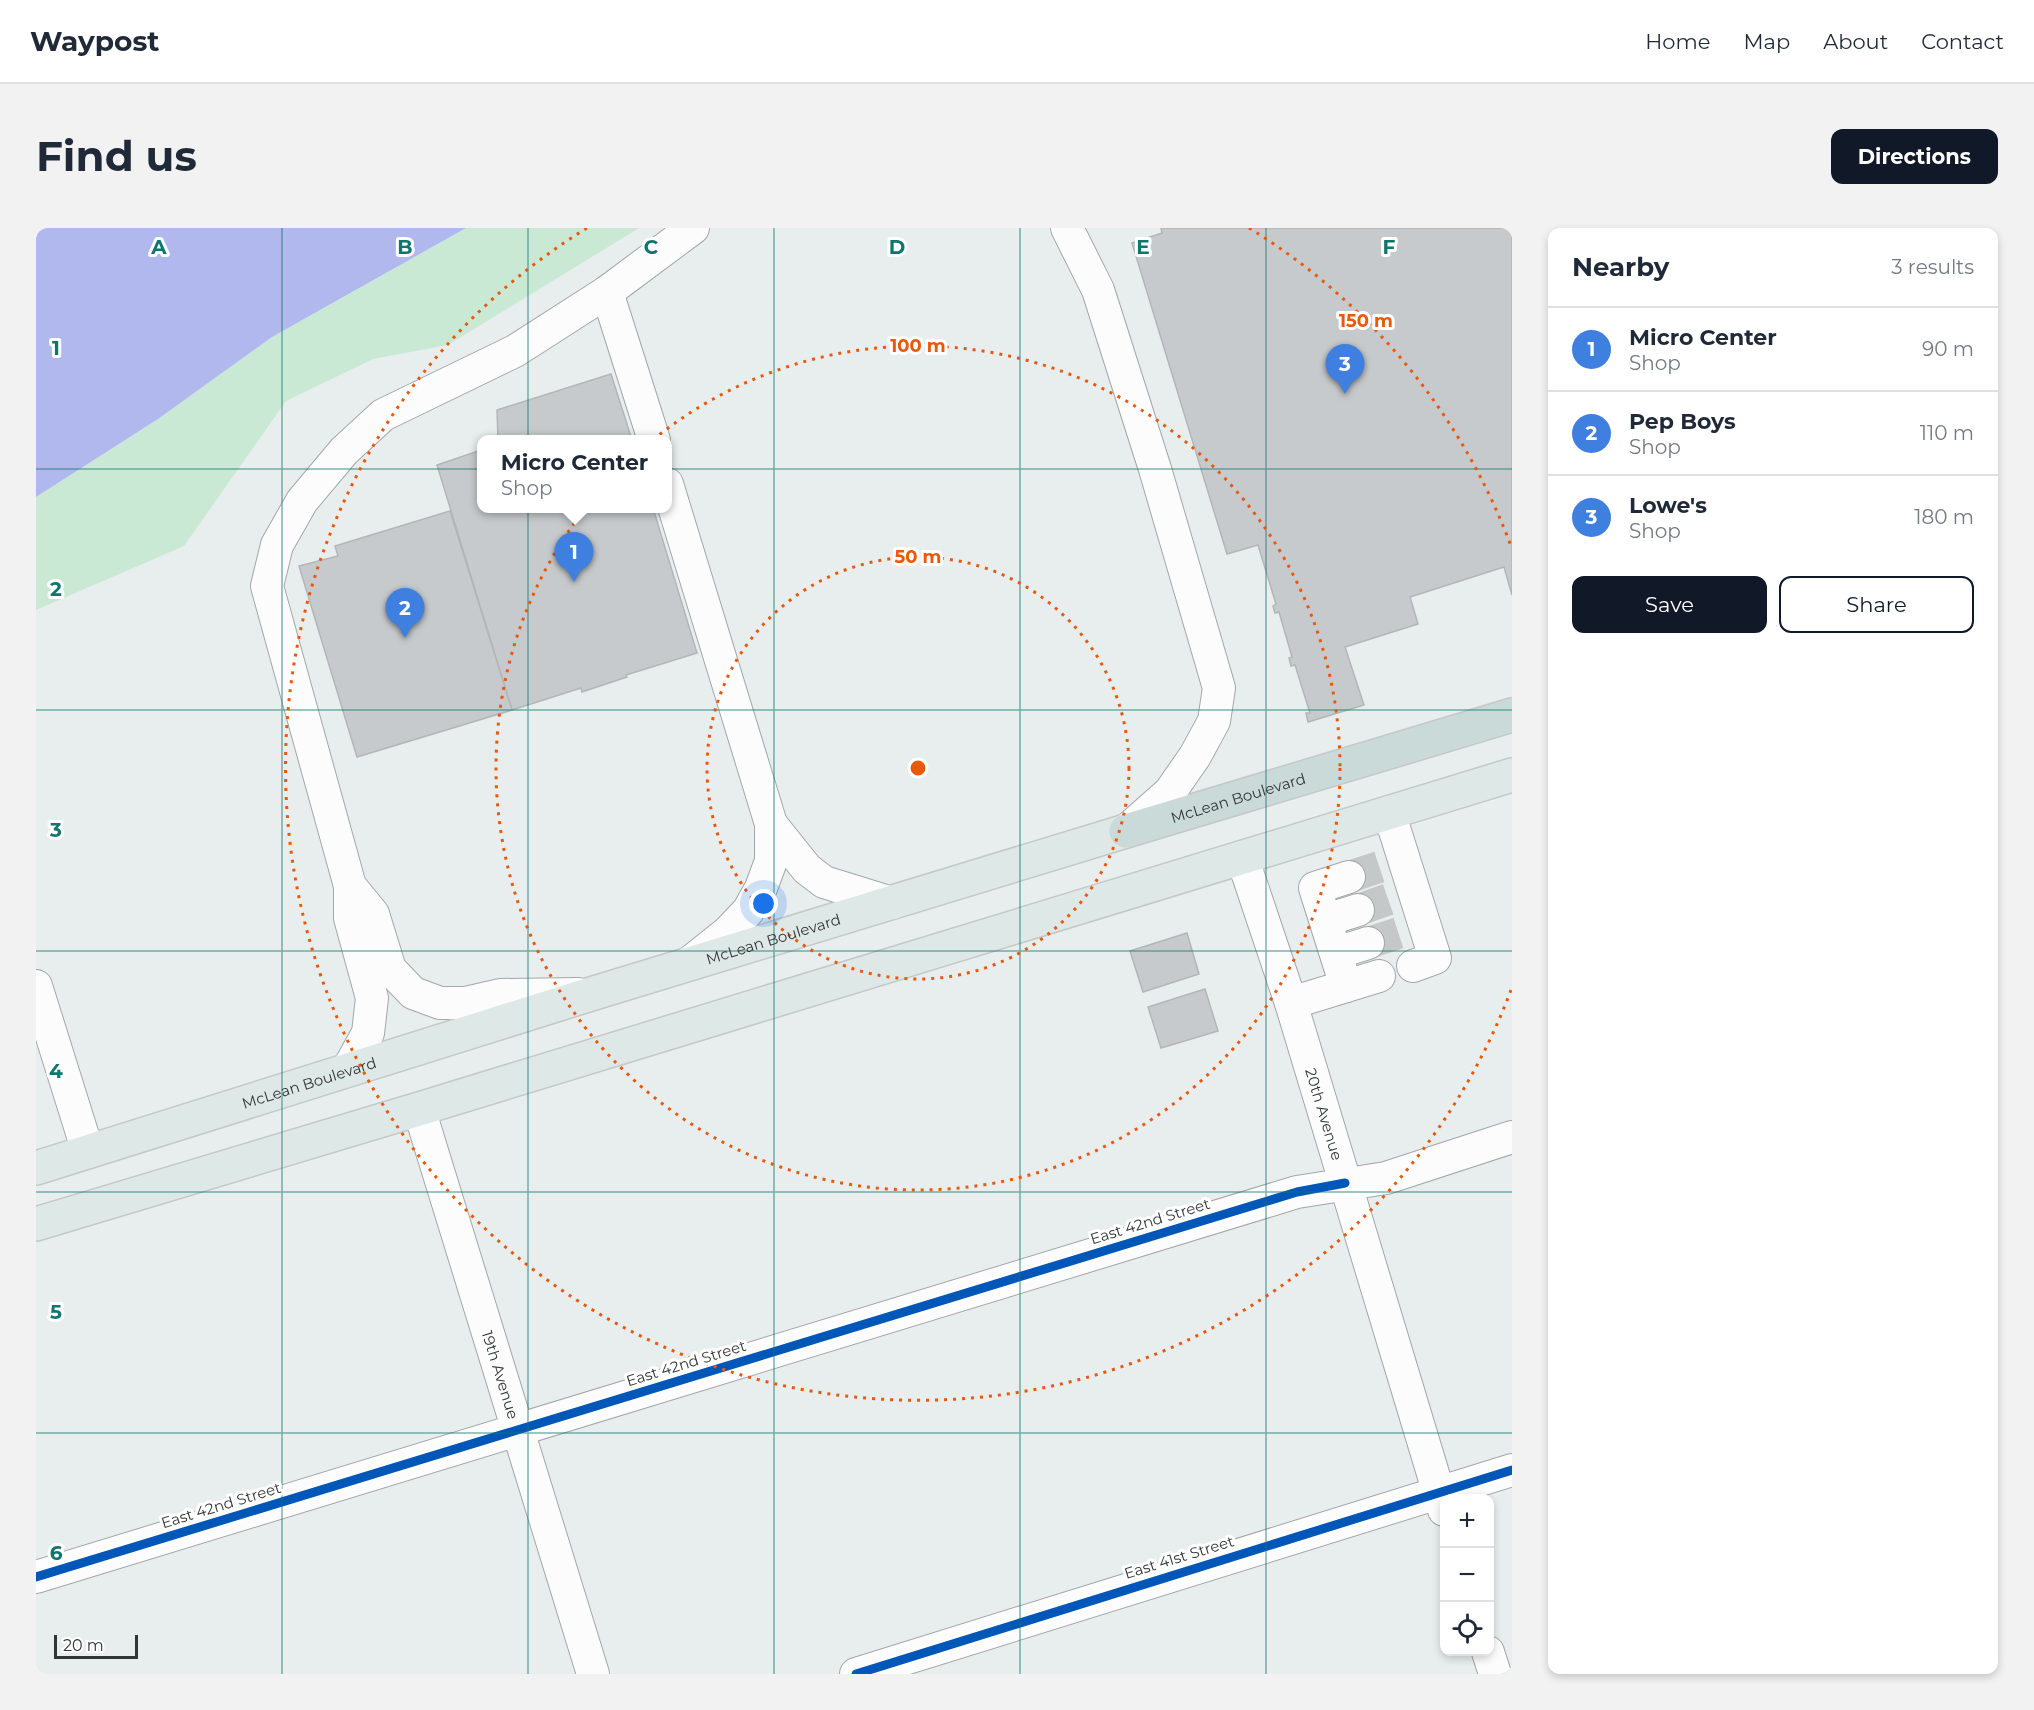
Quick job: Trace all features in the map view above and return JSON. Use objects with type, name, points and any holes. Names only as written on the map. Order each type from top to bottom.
[{"type":"highway","name":"McLean Boulevard","points":[[1126,831],[1512,715]]},
{"type":"main road","points":[[36,1224],[1512,775]]},
{"type":"main road","name":"McLean Boulevard","points":[[36,1168],[687,964],[1126,831]]},
{"type":"street","points":[[348,1069],[368,1033],[372,998],[350,918],[350,886],[267,586],[277,545],[302,501],[344,451],[383,415],[516,351],[607,292],[693,228]]},
{"type":"street","points":[[1066,228],[1098,290],[1155,470],[1219,688],[1214,722],[1195,756],[1170,792],[1126,831]]},
{"type":"street","points":[[607,292],[652,435]]},
{"type":"street","points":[[672,500],[771,824],[771,861],[748,911],[728,932],[687,964]]},
{"type":"street","points":[[1389,812],[1394,862],[1424,962]]},
{"type":"street","points":[[771,824],[807,869],[824,882],[892,903]]},
{"type":"street","name":"20th Avenue","points":[[1242,857],[1291,1003],[1440,1494]]},
{"type":"street","points":[[1346,986],[1315,888],[1349,877]]},
{"type":"street","points":[[350,886],[373,914],[390,969],[413,993],[440,1003],[465,1003],[501,995],[591,994]]},
{"type":"street","points":[[1326,920],[1358,910]]},
{"type":"street","points":[[1336,953],[1368,943]]},
{"type":"street","points":[[1291,1003],[1379,976]]},
{"type":"street","points":[[36,986],[88,1152]]},
{"type":"street","name":"19th Avenue","points":[[419,1109],[593,1674]]},
{"type":"street","name":"East 42nd Street","points":[[36,1577],[1297,1192],[1386,1178],[1512,1137]]},
{"type":"street","name":"East 41st Street","points":[[1458,1494],[1512,1470]]},
{"type":"street","name":"East 41st Street","points":[[856,1674],[1440,1502]]},
{"type":"street","points":[[1489,1656],[1495,1674]]},
{"type":"green space","points":[[466,228],[639,228],[448,345],[373,359],[286,401],[184,546],[36,610],[36,497],[158,419],[272,337]]},
{"type":"water","points":[[36,228],[466,228],[272,337],[158,419],[36,497]]},
{"type":"building","points":[[1161,228],[1512,228],[1512,595],[1504,567],[1410,597],[1418,624],[1345,647],[1364,705],[1308,722],[1306,713],[1310,713],[1295,665],[1291,666],[1289,658],[1292,657],[1279,612],[1275,613],[1273,606],[1276,604],[1258,545],[1227,554],[1132,243],[1162,233]]},
{"type":"building","points":[[611,374],[630,435],[498,435],[497,410]]},
{"type":"building","points":[[477,451],[477,513],[655,513],[697,653],[626,675],[627,677],[582,692],[581,688],[512,710],[437,465]]},
{"type":"building","points":[[450,511],[512,710],[357,757],[299,566],[338,556],[335,546]]},
{"type":"building","points":[[1187,933],[1199,974],[1143,992],[1130,951]]},
{"type":"building","points":[[1205,989],[1218,1031],[1161,1048],[1148,1007]]},
{"type":"tunnel","points":[[1349,877],[1385,865]]},
{"type":"tunnel","points":[[1358,910],[1395,897]]},
{"type":"tunnel","points":[[1368,943],[1405,931]]},
{"type":"cycle path","points":[[36,1577],[1297,1192],[1345,1183]]},
{"type":"cycle path","points":[[856,1674],[1512,1470]]},
{"type":"place","name":"Lowe's","points":[[1345,394]]},
{"type":"place","name":"Micro Center","points":[[574,582]]},
{"type":"place","name":"Pep Boys","points":[[405,638]]}]
